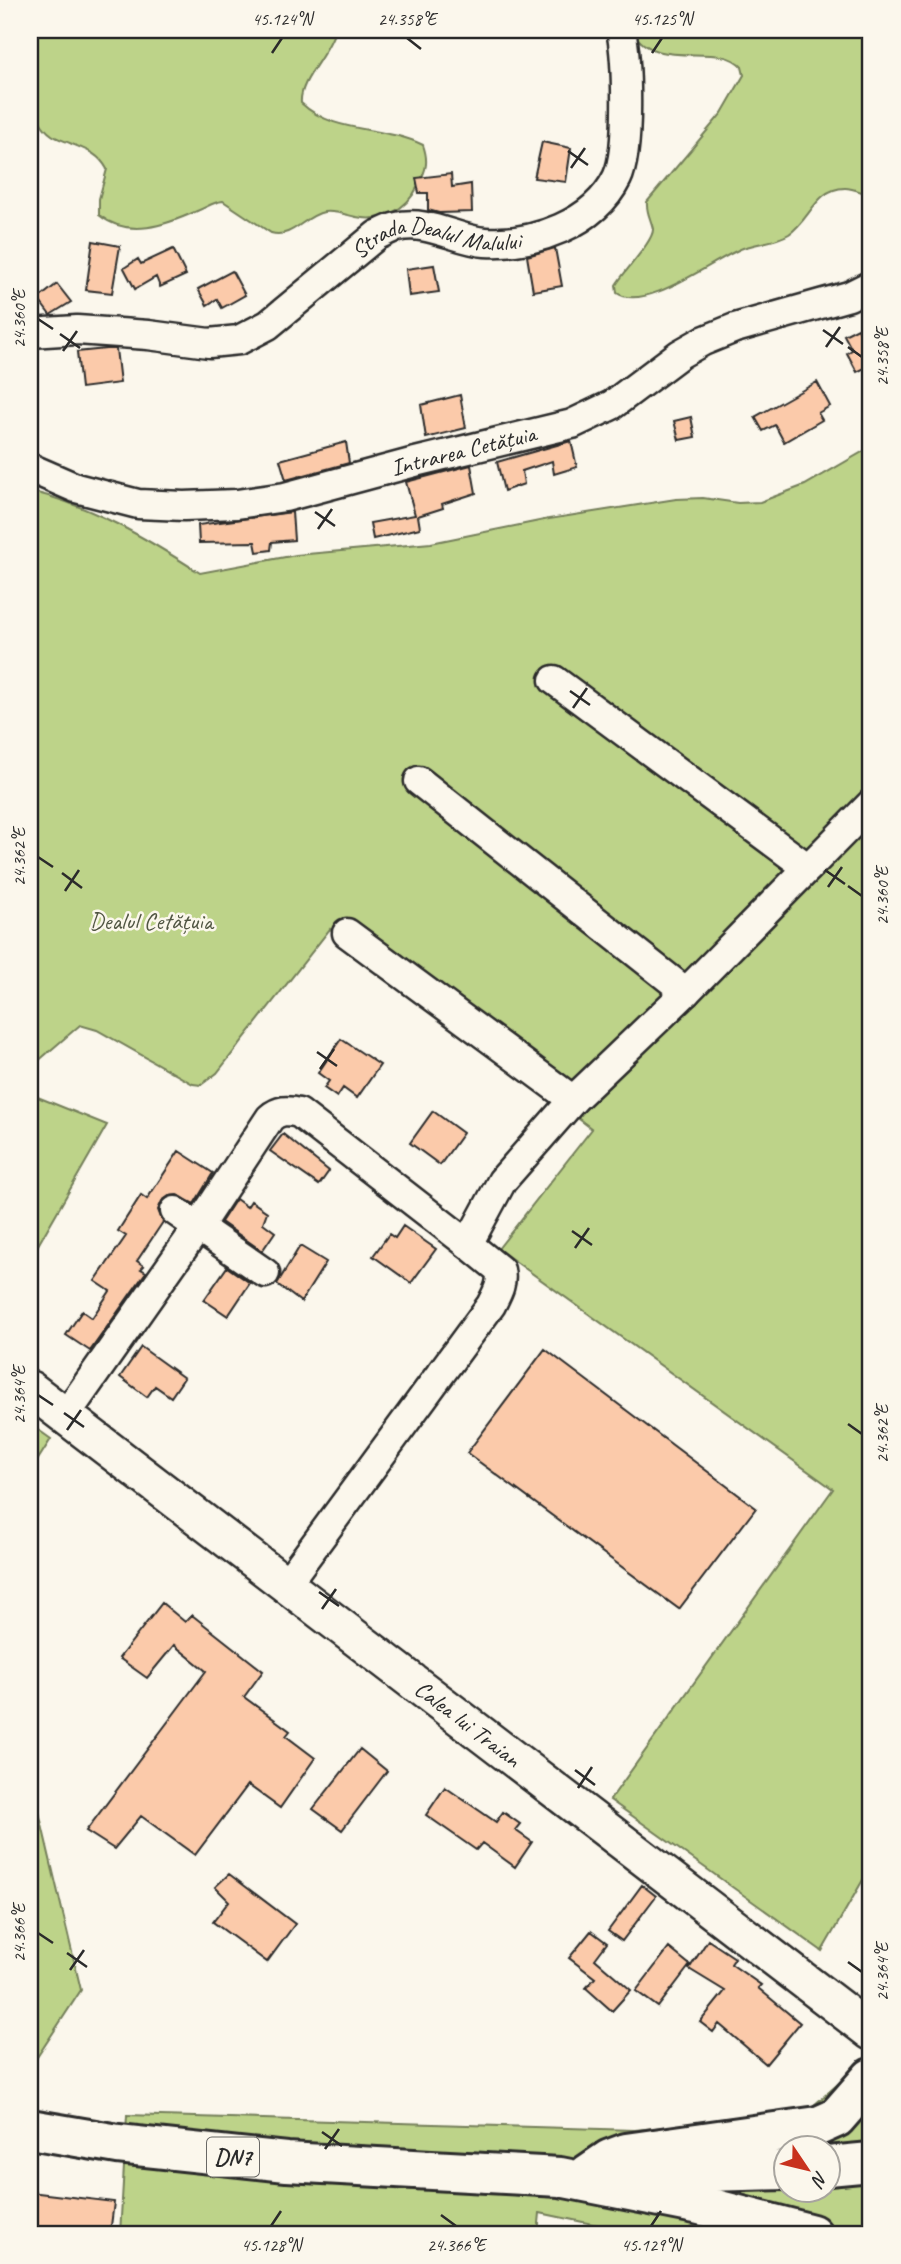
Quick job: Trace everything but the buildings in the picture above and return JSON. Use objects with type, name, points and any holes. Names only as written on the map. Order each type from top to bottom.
[{"type":"highway","points":[[574,2176],[626,2153],[818,2126],[836,2118],[871,2078]]},
{"type":"highway","name":"DN7","points":[[30,2129],[118,2144],[287,2162],[574,2176],[772,2170]]},
{"type":"highway","points":[[842,2165],[871,2162]]},
{"type":"highway","name":"DN7","points":[[574,2176],[812,2234]]},
{"type":"main road","name":"Calea lui Traian","points":[[30,1389],[871,2032]]},
{"type":"street","name":"Strada Dealul Malului","points":[[30,333],[77,330],[209,343],[239,340],[268,326],[377,235],[398,226],[416,226],[481,242],[509,243],[551,232],[574,221],[596,208],[619,176],[625,138],[626,93],[621,30]]},
{"type":"street","name":"Intrarea Cetățuia","points":[[30,468],[76,488],[138,503],[184,506],[237,504],[285,497],[572,424],[612,405],[703,341],[735,328],[849,296],[871,285]]},
{"type":"street","points":[[554,680],[808,868]]},
{"type":"street","points":[[419,781],[686,992]]},
{"type":"street","points":[[468,1244],[502,1181],[573,1100],[686,992],[871,804]]},
{"type":"street","points":[[347,933],[573,1100]]},
{"type":"street","points":[[65,1416],[198,1227],[270,1118],[277,1111],[299,1113],[496,1264],[502,1279],[491,1305],[286,1584]]},
{"type":"street","points":[[175,1211],[265,1273]]},
{"type":"green space","points":[[30,30],[335,30],[304,86],[301,103],[329,120],[392,134],[423,145],[426,166],[423,175],[407,201],[385,216],[366,218],[324,212],[285,233],[271,233],[223,201],[160,225],[135,228],[111,222],[99,215],[99,199],[107,169],[104,164],[83,148],[56,138],[43,126],[37,114],[31,86]]},
{"type":"green space","points":[[631,30],[871,30],[871,195],[848,188],[835,189],[820,199],[796,228],[784,237],[743,248],[662,290],[644,296],[629,297],[617,293],[616,285],[644,249],[652,234],[647,202],[722,113],[744,75],[742,67],[731,59],[671,54],[656,50],[642,43]]},
{"type":"green space","name":"Dealul Cetățuia","points":[[871,447],[871,1866],[822,1951],[610,1800],[833,1489],[498,1249],[592,1129],[330,929],[217,1073],[201,1085],[193,1084],[97,1030],[80,1025],[30,1068],[30,491],[75,505],[118,524],[200,573],[296,555],[431,543],[549,519],[676,499],[760,502],[805,485]]},
{"type":"green space","points":[[30,1094],[107,1125],[30,1259]]},
{"type":"green space","points":[[30,1424],[51,1439],[30,1472]]},
{"type":"green space","points":[[30,1774],[81,1990],[30,2068]]},
{"type":"green space","points":[[871,2055],[871,2234],[640,2234],[540,2213],[538,2234],[120,2234],[127,2115],[635,2130],[805,2113]]}]
